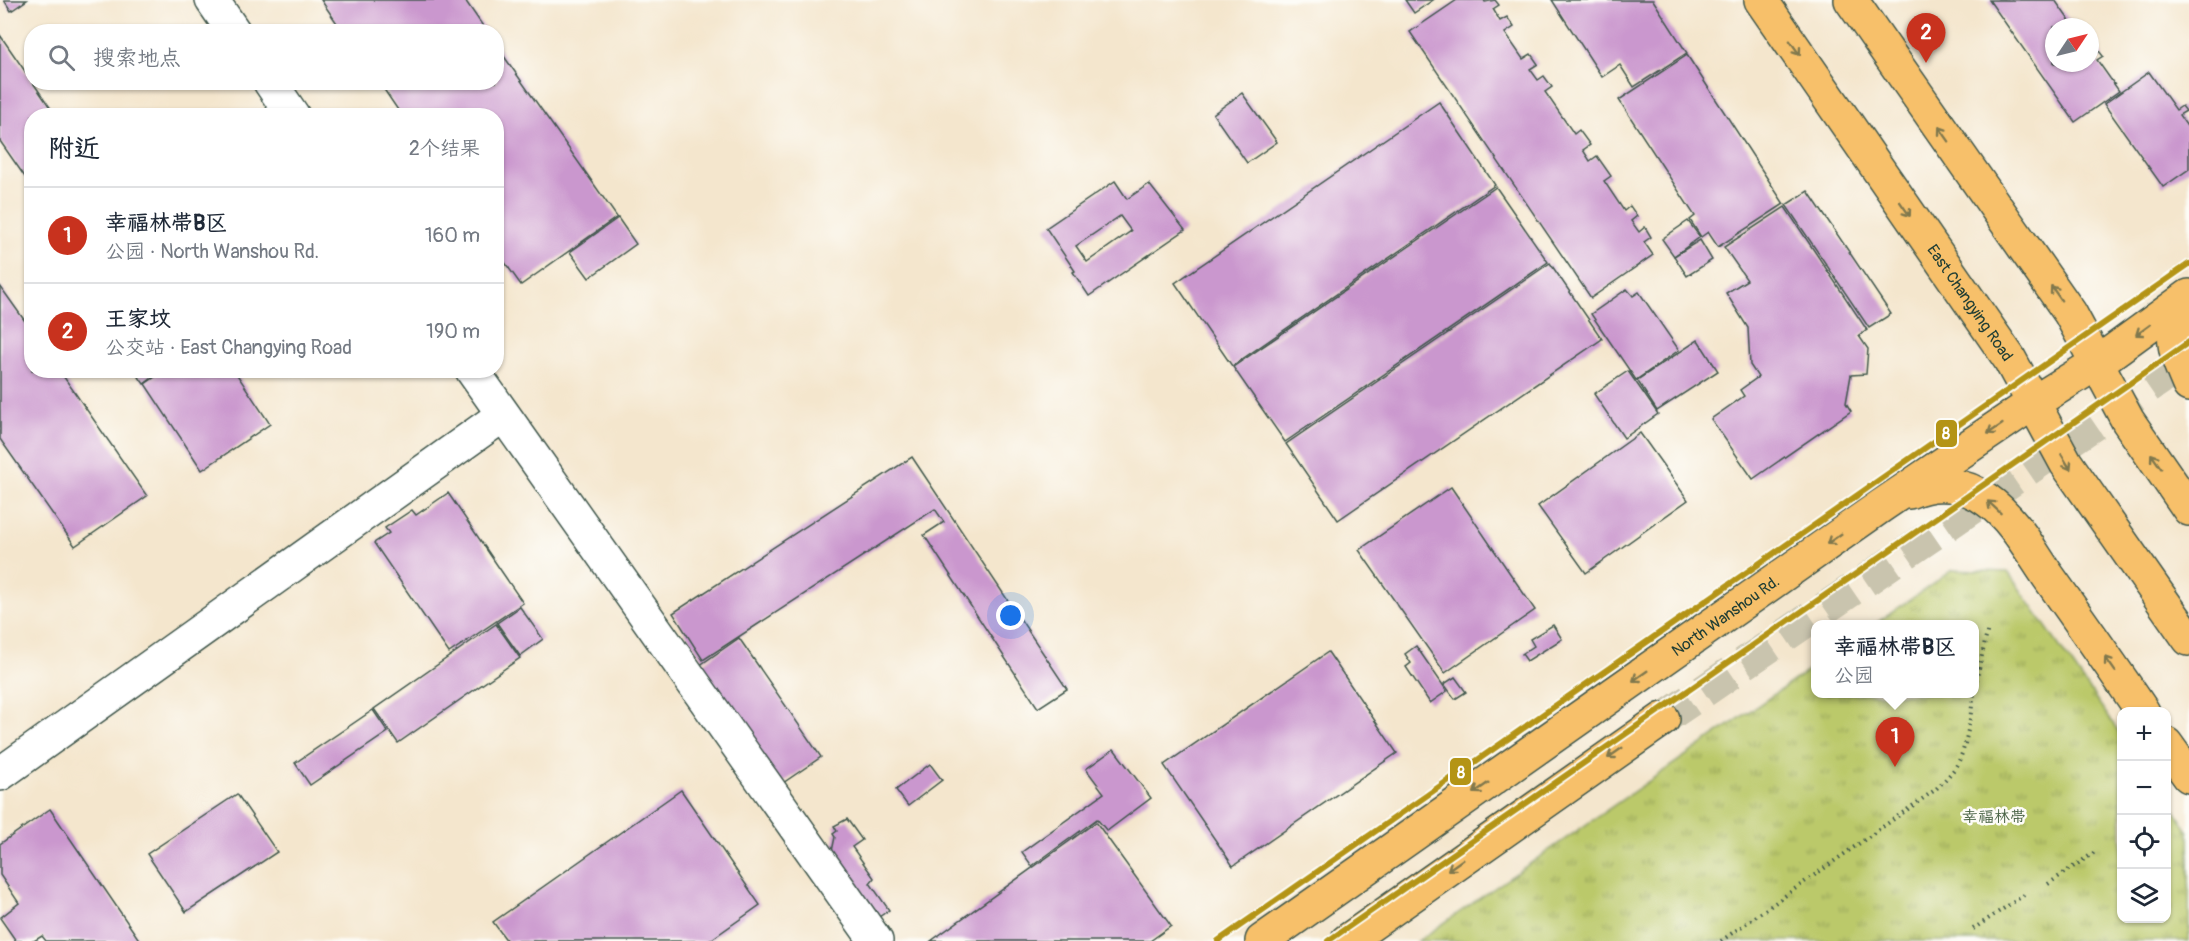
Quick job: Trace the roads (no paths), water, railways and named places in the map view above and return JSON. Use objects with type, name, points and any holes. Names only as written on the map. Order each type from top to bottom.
[{"type":"main road","name":"East Changying Road","points":[[1761,0],[2009,358],[2066,463],[2189,639]]},
{"type":"main road","points":[[1851,0],[2070,313],[2128,421],[2189,509]]},
{"type":"main road","name":"North Wanshou Rd.","points":[[1262,941],[1881,506],[2033,403],[2097,363],[2189,298]]},
{"type":"main road","points":[[2189,298],[2179,314],[2174,332],[2178,358],[2189,385]]},
{"type":"main road","points":[[1881,506],[1914,490],[1933,485],[1955,485],[1970,490],[1988,501],[2023,540],[2141,707]]},
{"type":"main road","points":[[1347,941],[1663,719]]},
{"type":"main road","points":[[2171,751],[2189,776]]},
{"type":"street","points":[[212,0],[228,24]]},
{"type":"street","points":[[275,90],[288,108]]},
{"type":"street","points":[[478,378],[876,941]]},
{"type":"street","points":[[0,774],[503,415]]},
{"type":"tunnel","points":[[1663,719],[2189,359]]},
{"type":"place","name":"王家坟","points":[[1926,63]]},
{"type":"place","name":"幸福林带B区","points":[[1895,767]]},
{"type":"park label","name":"幸福林带","points":[[1994,816]]}]
